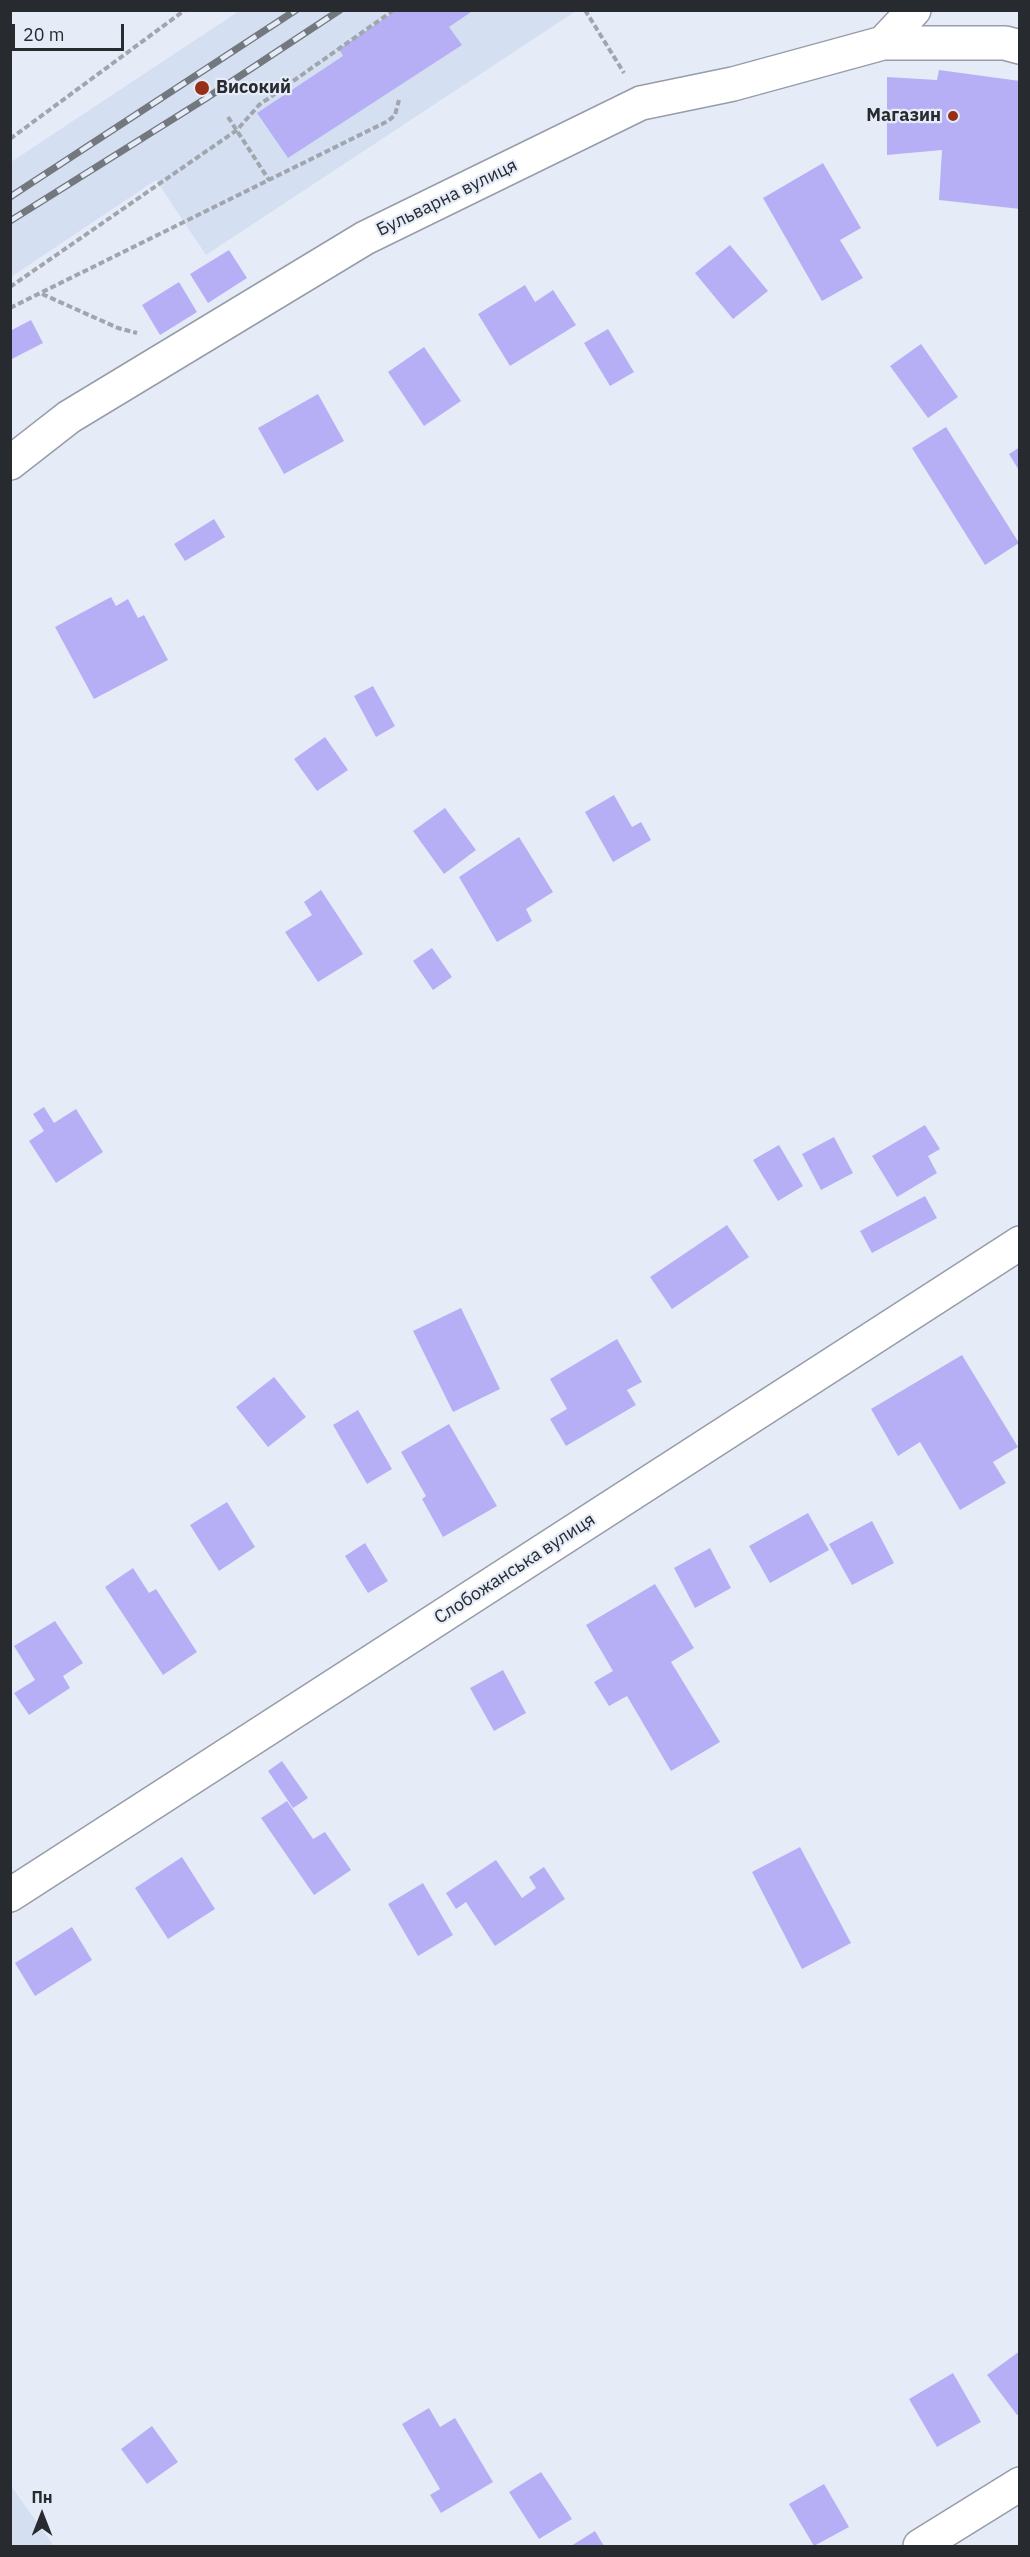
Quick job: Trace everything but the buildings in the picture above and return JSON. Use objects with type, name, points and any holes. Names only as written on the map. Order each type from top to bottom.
[{"type":"street","points":[[883,43],[914,10]]},
{"type":"street","name":"Бульварна вулиця","points":[[10,463],[69,417],[365,238],[641,103],[733,84],[883,43],[1005,43],[1020,47]]},
{"type":"street","name":"Слобожанська вулиця","points":[[10,1895],[1020,1243]]},
{"type":"street","points":[[920,2547],[1020,2484]]},
{"type":"path","points":[[10,139],[185,10]]},
{"type":"path","points":[[10,287],[237,130],[259,105],[394,10]]},
{"type":"path","points":[[585,10],[627,77]]},
{"type":"path","points":[[10,308],[388,122],[395,115],[399,99]]},
{"type":"path","points":[[228,117],[269,180]]},
{"type":"path","points":[[42,294],[118,328],[186,348]]},
{"type":"shaded area","points":[[239,11],[576,11],[206,255],[156,180],[11,277],[11,162]]},
{"type":"shaded area","points":[[11,2486],[54,2546],[11,2546]]},
{"type":"railway","points":[[10,197],[296,10]]},
{"type":"railway","points":[[10,221],[205,99],[340,10]]},
{"type":"place","name":"Високий","points":[[202,88]]},
{"type":"place","name":"Магазин","points":[[953,116]]}]
